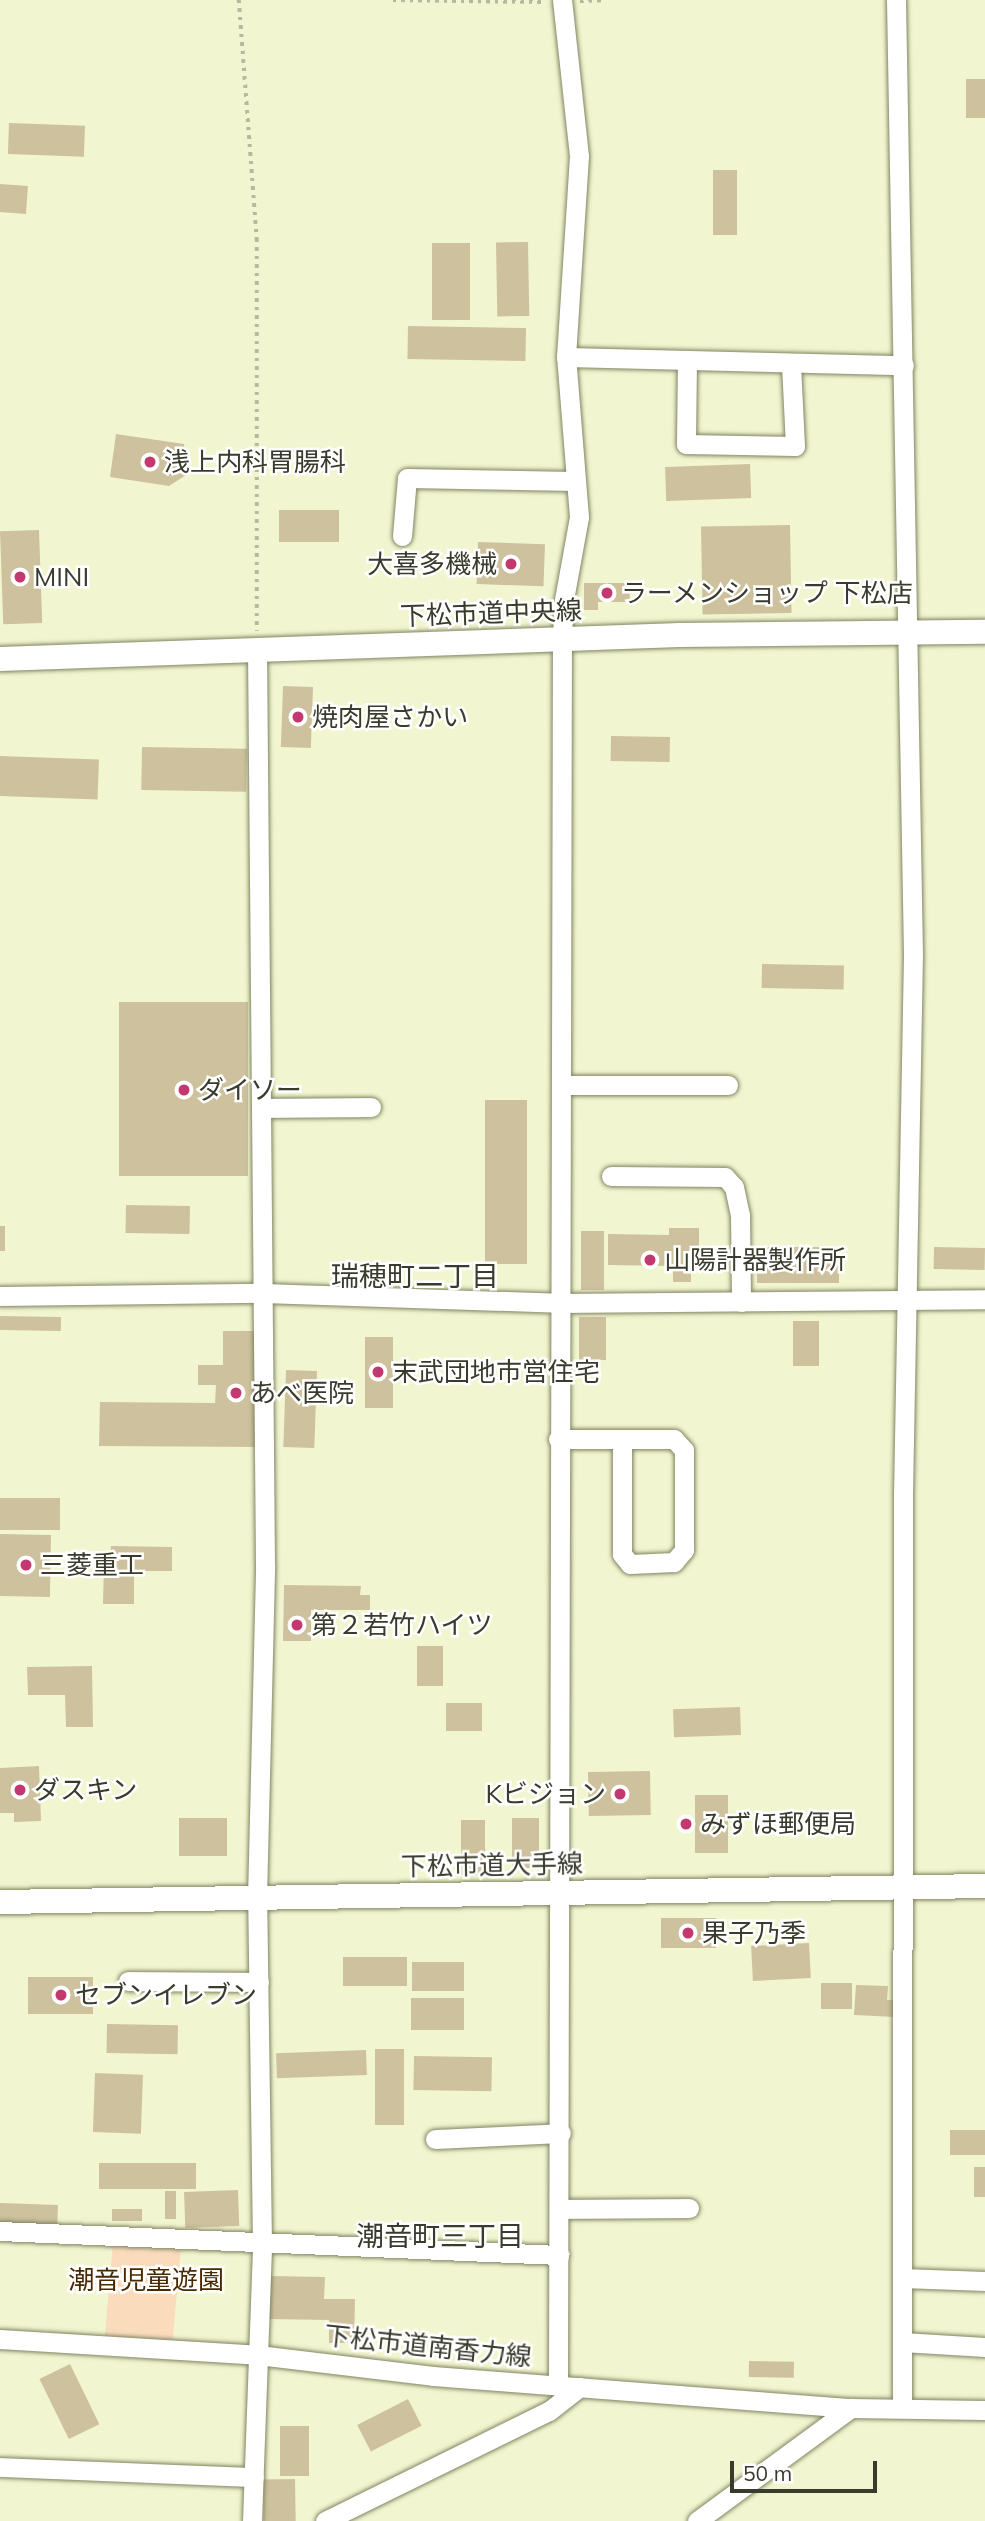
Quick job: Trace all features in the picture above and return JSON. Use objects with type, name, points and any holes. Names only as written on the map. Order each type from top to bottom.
[{"type":"street","points":[[896,0],[913,954],[905,1300],[902,2406]]},
{"type":"street","points":[[558,2385],[561,2133],[558,1303],[563,1086],[562,605],[579,517],[566,357],[579,156],[562,1]]},
{"type":"street","points":[[566,357],[904,365]]},
{"type":"street","points":[[687,360],[686,444],[795,446],[791,364]]},
{"type":"street","points":[[402,537],[407,478],[575,481]]},
{"type":"street","name":"下松市道中央線","points":[[0,659],[562,641],[985,632]]},
{"type":"street","points":[[252,2521],[262,2244],[257,1899],[265,1565],[257,651]]},
{"type":"street","points":[[563,1086],[729,1085]]},
{"type":"street","points":[[263,1108],[371,1107]]},
{"type":"street","points":[[611,1175],[726,1177],[734,1187],[740,1215],[741,1302]]},
{"type":"street","points":[[0,1296],[263,1293],[558,1303],[985,1299]]},
{"type":"street","points":[[558,1439],[622,1438],[674,1439],[684,1450],[684,1550],[674,1562],[630,1564],[622,1554],[622,1438]]},
{"type":"street","name":"下松市道大手線","points":[[0,1902],[985,1886]]},
{"type":"street","points":[[128,1981],[259,1982]]},
{"type":"street","points":[[435,2139],[561,2133]]},
{"type":"street","points":[[559,2209],[689,2208]]},
{"type":"street","points":[[0,2231],[559,2255]]},
{"type":"street","points":[[902,2278],[985,2281]]},
{"type":"street","name":"下松市道南香力線","points":[[0,2339],[258,2354],[433,2376],[851,2409],[902,2406],[985,2410]]},
{"type":"street","points":[[902,2343],[985,2347]]},
{"type":"street","points":[[326,2521],[549,2411],[580,2387]]},
{"type":"street","points":[[697,2521],[851,2409]]},
{"type":"street","points":[[0,2467],[254,2477]]},
{"type":"path","points":[[239,0],[257,239],[257,651]]},
{"type":"path","points":[[393,0],[562,1]]},
{"type":"green space","name":"潮音児童遊園","points":[[113,2243],[181,2249],[173,2343],[105,2337]]},
{"type":"building","points":[[966,79],[985,79],[985,118],[966,118]]},
{"type":"building","points":[[9,123],[85,126],[84,157],[8,154]]},
{"type":"building","points":[[713,170],[737,170],[737,235],[713,235]]},
{"type":"building","points":[[0,184],[28,186],[26,214],[0,212]]},
{"type":"building","points":[[528,242],[529,316],[497,317],[496,243]]},
{"type":"building","points":[[432,243],[470,243],[470,320],[432,320]]},
{"type":"building","points":[[408,326],[526,328],[525,361],[407,359]]},
{"type":"building","name":"浅上内科胃腸科","points":[[116,434],[184,444],[186,475],[169,486],[110,477]]},
{"type":"building","points":[[750,464],[751,498],[666,501],[665,467]]},
{"type":"building","points":[[279,510],[339,510],[339,542],[279,542]]},
{"type":"building","points":[[790,525],[792,613],[703,615],[701,527]]},
{"type":"building","name":"MINI","points":[[39,530],[42,623],[3,624],[0,531]]},
{"type":"building","name":"大喜多機械","points":[[478,542],[545,544],[543,586],[477,584]]},
{"type":"building","name":"ラーメンショップ 下松店","points":[[584,583],[629,583],[630,602],[598,602],[598,610],[584,610]]},
{"type":"building","name":"焼肉屋さかい","points":[[283,686],[313,687],[311,748],[281,747]]},
{"type":"building","points":[[611,736],[670,737],[670,762],[611,761]]},
{"type":"building","points":[[142,747],[247,749],[246,792],[141,790]]},
{"type":"building","points":[[0,756],[99,759],[98,799],[0,796]]},
{"type":"building","points":[[762,964],[844,965],[844,989],[762,988]]},
{"type":"building","name":"ダイソー","points":[[119,1002],[248,1002],[248,1176],[119,1176]]},
{"type":"building","points":[[485,1100],[527,1100],[527,1264],[485,1264]]},
{"type":"building","points":[[126,1205],[190,1206],[190,1234],[126,1233]]},
{"type":"building","points":[[0,1226],[5,1226],[5,1251],[0,1251]]},
{"type":"building","name":"山陽計器製作所","points":[[669,1228],[699,1228],[699,1254],[691,1254],[691,1282],[673,1282],[673,1266],[608,1265],[608,1234],[669,1235]]},
{"type":"building","points":[[581,1231],[604,1231],[604,1290],[581,1290]]},
{"type":"building","points":[[757,1247],[839,1247],[839,1283],[757,1283]]},
{"type":"building","points":[[934,1247],[985,1248],[985,1270],[934,1269]]},
{"type":"building","points":[[0,1316],[61,1317],[61,1331],[0,1330]]},
{"type":"building","points":[[579,1317],[606,1317],[606,1360],[579,1360]]},
{"type":"building","points":[[793,1321],[819,1321],[819,1366],[793,1366]]},
{"type":"building","name":"あべ医院","points":[[223,1331],[257,1331],[256,1447],[99,1446],[100,1402],[215,1403],[216,1385],[198,1385],[198,1365],[223,1365]]},
{"type":"building","name":"末武団地市営住宅","points":[[365,1337],[393,1337],[393,1408],[365,1408]]},
{"type":"building","points":[[286,1370],[317,1371],[314,1448],[283,1447]]},
{"type":"building","points":[[0,1498],[60,1498],[60,1530],[0,1530]]},
{"type":"building","name":"三菱重工","points":[[0,1534],[51,1535],[50,1597],[0,1596]]},
{"type":"building","points":[[111,1546],[172,1547],[172,1571],[117,1571],[117,1574],[134,1575],[134,1604],[103,1604],[104,1560],[110,1560]]},
{"type":"building","name":"第２若竹ハイツ","points":[[284,1585],[361,1586],[360,1595],[370,1595],[370,1610],[311,1610],[311,1641],[283,1641]]},
{"type":"building","points":[[417,1646],[443,1646],[443,1686],[417,1686]]},
{"type":"building","points":[[92,1666],[93,1727],[66,1727],[65,1695],[28,1695],[27,1667]]},
{"type":"building","points":[[446,1703],[482,1703],[482,1731],[446,1731]]},
{"type":"building","points":[[740,1707],[741,1735],[674,1737],[673,1709]]},
{"type":"building","name":"ダスキン","points":[[39,1766],[41,1821],[14,1822],[14,1813],[0,1813],[0,1768]]},
{"type":"building","name":"Kビジョン","points":[[650,1771],[651,1815],[589,1816],[588,1772]]},
{"type":"building","points":[[695,1795],[728,1795],[728,1853],[695,1853]]},
{"type":"building","points":[[179,1818],[227,1818],[227,1856],[179,1856]]},
{"type":"building","points":[[512,1818],[539,1818],[539,1868],[512,1868]]},
{"type":"building","points":[[461,1820],[485,1820],[485,1875],[461,1875]]},
{"type":"building","name":"果子乃季","points":[[661,1918],[716,1918],[716,1948],[661,1948]]},
{"type":"building","points":[[809,1943],[811,1978],[753,1981],[751,1946]]},
{"type":"building","points":[[343,1957],[407,1957],[407,1986],[343,1986]]},
{"type":"building","points":[[412,1962],[464,1962],[464,1991],[412,1991]]},
{"type":"building","name":"セブンイレブン","points":[[28,1977],[93,1977],[93,2014],[28,2014]]},
{"type":"building","points":[[821,1983],[852,1983],[852,2009],[821,2009]]},
{"type":"building","points":[[856,1985],[888,1986],[887,2000],[897,2000],[896,2017],[854,2015]]},
{"type":"building","points":[[411,1998],[464,1998],[464,2030],[411,2030]]},
{"type":"building","points":[[107,2024],[178,2025],[177,2054],[106,2053]]},
{"type":"building","points":[[375,2049],[404,2049],[404,2125],[375,2125]]},
{"type":"building","points":[[366,2050],[367,2075],[277,2078],[276,2053]]},
{"type":"building","points":[[414,2056],[492,2057],[491,2091],[413,2090]]},
{"type":"building","points":[[95,2073],[143,2075],[141,2134],[93,2132]]},
{"type":"building","points":[[950,2130],[985,2130],[985,2155],[950,2155]]},
{"type":"building","points":[[99,2163],[196,2163],[196,2189],[99,2189]]},
{"type":"building","points":[[974,2167],[985,2167],[985,2197],[974,2197]]},
{"type":"building","points":[[238,2190],[239,2226],[185,2228],[184,2192]]},
{"type":"building","points":[[165,2191],[176,2191],[176,2219],[165,2219]]},
{"type":"building","points":[[0,2203],[58,2205],[57,2229],[0,2227]]},
{"type":"building","points":[[112,2209],[142,2209],[142,2221],[112,2221]]},
{"type":"building","points":[[268,2276],[325,2277],[324,2299],[355,2299],[354,2343],[329,2343],[329,2320],[267,2319]]},
{"type":"building","points":[[749,2361],[794,2362],[794,2378],[749,2377]]},
{"type":"building","points":[[70,2364],[99,2424],[69,2439],[39,2379]]},
{"type":"building","points":[[408,2399],[422,2426],[371,2452],[357,2425]]},
{"type":"building","points":[[280,2426],[309,2426],[309,2476],[280,2476]]},
{"type":"building","points":[[295,2479],[296,2521],[264,2521],[263,2480]]},
{"type":"place","name":"浅上内科胃腸科","points":[[150,462]]},
{"type":"place","name":"大喜多機械","points":[[511,564]]},
{"type":"place","name":"MINI","points":[[20,577]]},
{"type":"place","name":"ラーメンショップ 下松店","points":[[607,593]]},
{"type":"place","name":"焼肉屋さかい","points":[[298,717]]},
{"type":"place","name":"ダイソー","points":[[184,1090]]},
{"type":"place","name":"山陽計器製作所","points":[[650,1260]]},
{"type":"place","name":"末武団地市営住宅","points":[[378,1372]]},
{"type":"place","name":"あべ医院","points":[[236,1393]]},
{"type":"place","name":"三菱重工","points":[[26,1565]]},
{"type":"place","name":"第２若竹ハイツ","points":[[297,1625]]},
{"type":"place","name":"ダスキン","points":[[20,1790]]},
{"type":"place","name":"Kビジョン","points":[[620,1794]]},
{"type":"place","name":"みずほ郵便局","points":[[686,1824]]},
{"type":"place","name":"果子乃季","points":[[688,1933]]},
{"type":"place","name":"セブンイレブン","points":[[61,1995]]},
{"type":"district","name":"瑞穂町二丁目","points":[[415,1276]]},
{"type":"district","name":"潮音町三丁目","points":[[440,2236]]}]
